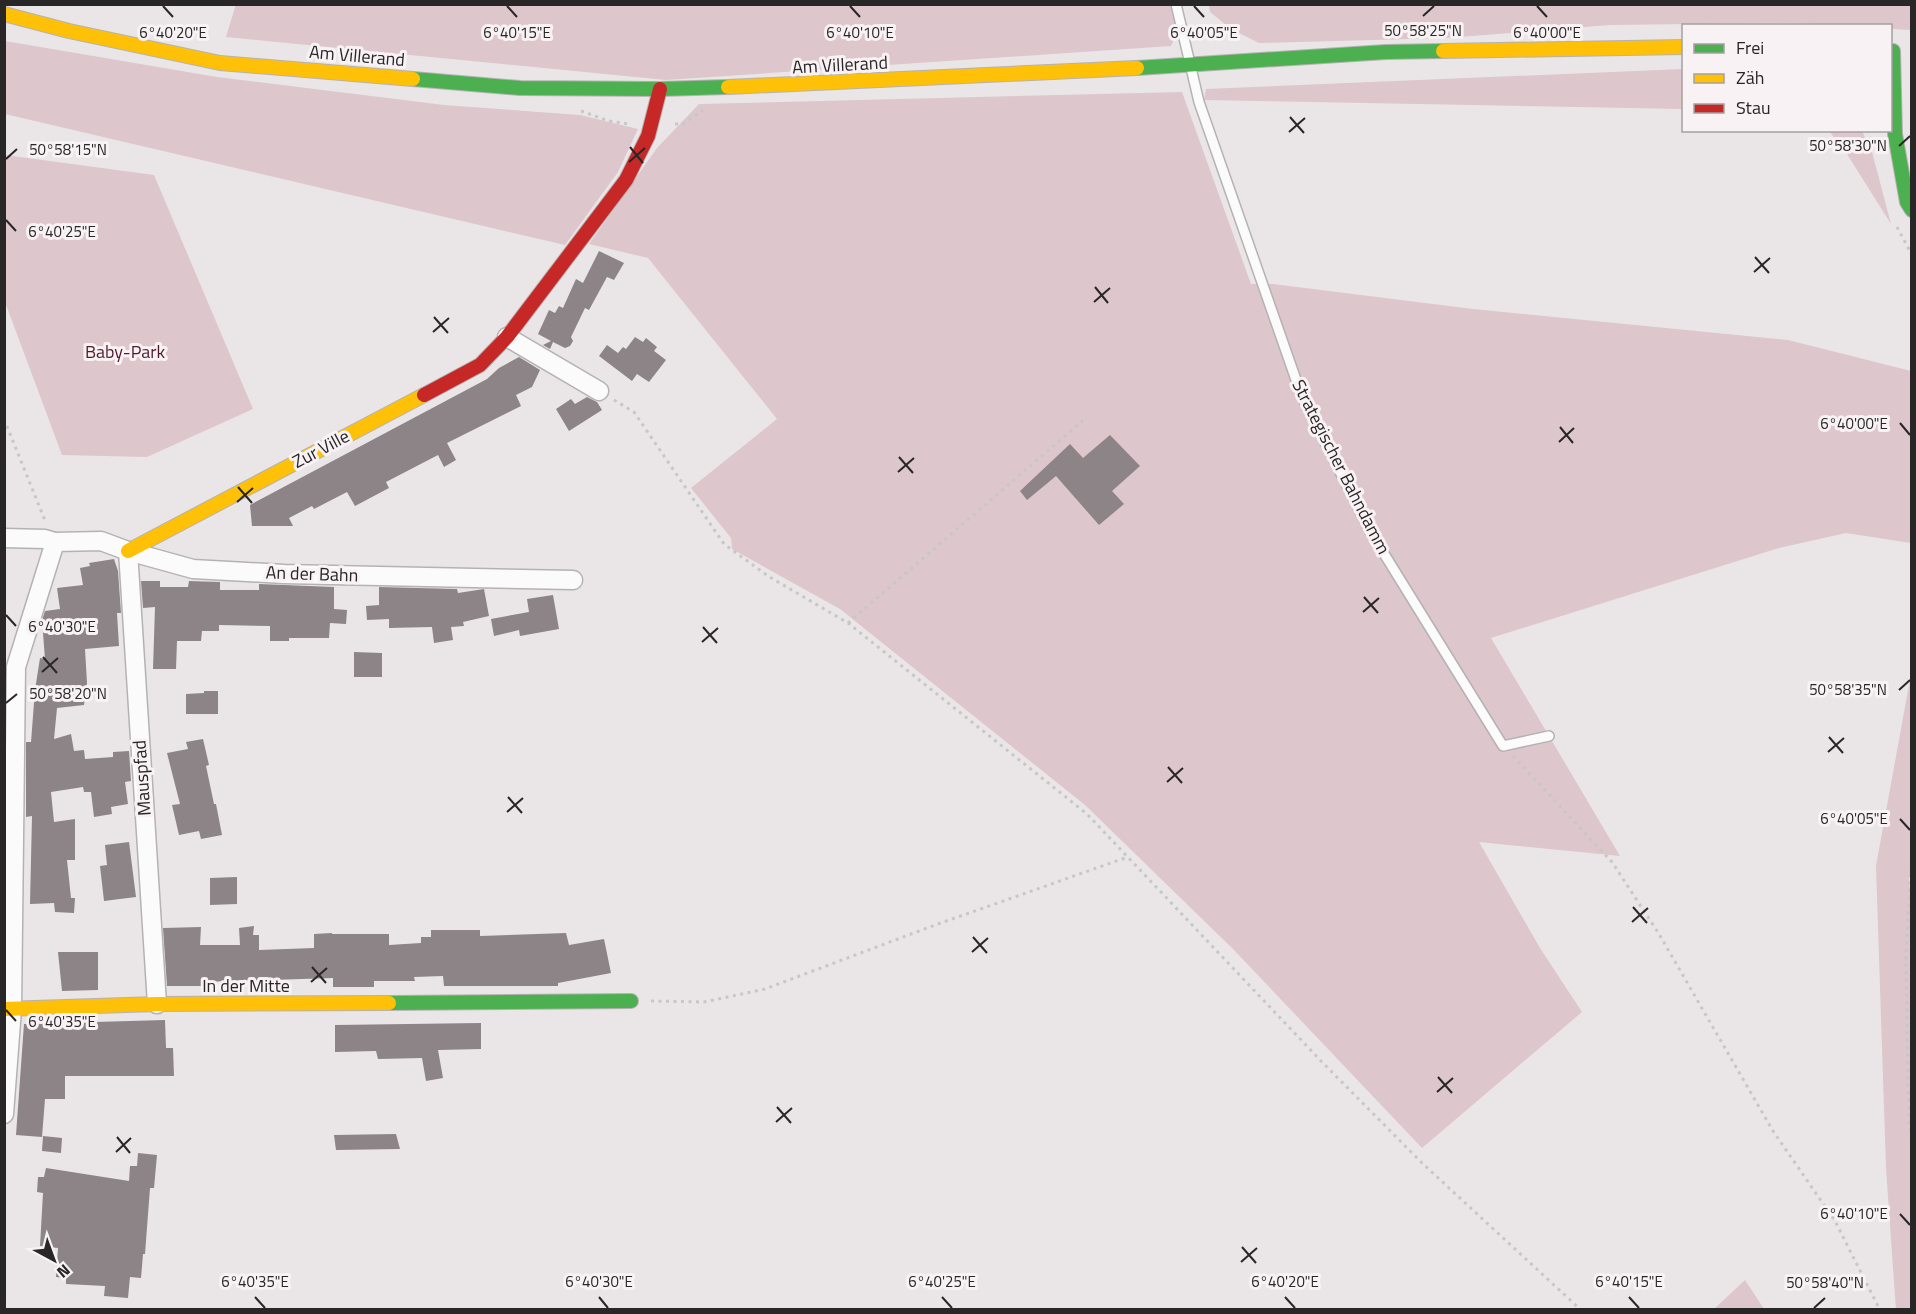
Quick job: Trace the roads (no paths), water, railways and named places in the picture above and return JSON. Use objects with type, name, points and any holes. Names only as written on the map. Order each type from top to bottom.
[{"type":"main road","name":"Am Villerand","points":[[4,14],[69,31],[220,63],[520,88],[660,89],[773,86],[1190,65],[1386,52],[1682,47]]},
{"type":"main road","points":[[1898,52],[1893,131],[1907,202],[1911,210]]},
{"type":"main road","name":"Zur Ville","points":[[128,551],[480,365],[507,337],[626,180],[653,126],[660,89]]},
{"type":"main road","name":"In der Mitte","points":[[8,1009],[157,1004],[631,1001]]},
{"type":"street","points":[[507,337],[599,391]]},
{"type":"street","name":"An der Bahn","points":[[4,538],[45,539],[55,542],[101,541],[192,569],[284,574],[573,580]]},
{"type":"street","points":[[4,1114],[16,667],[55,542]]},
{"type":"street","name":"Mauspfad","points":[[128,551],[157,1004]]},
{"type":"lane","name":"Strategischer Bahndamm","points":[[1176,4],[1199,102],[1302,397],[1370,531],[1503,746],[1549,736]]},
{"type":"park label","name":"Baby-Park","points":[[125,352]]}]
